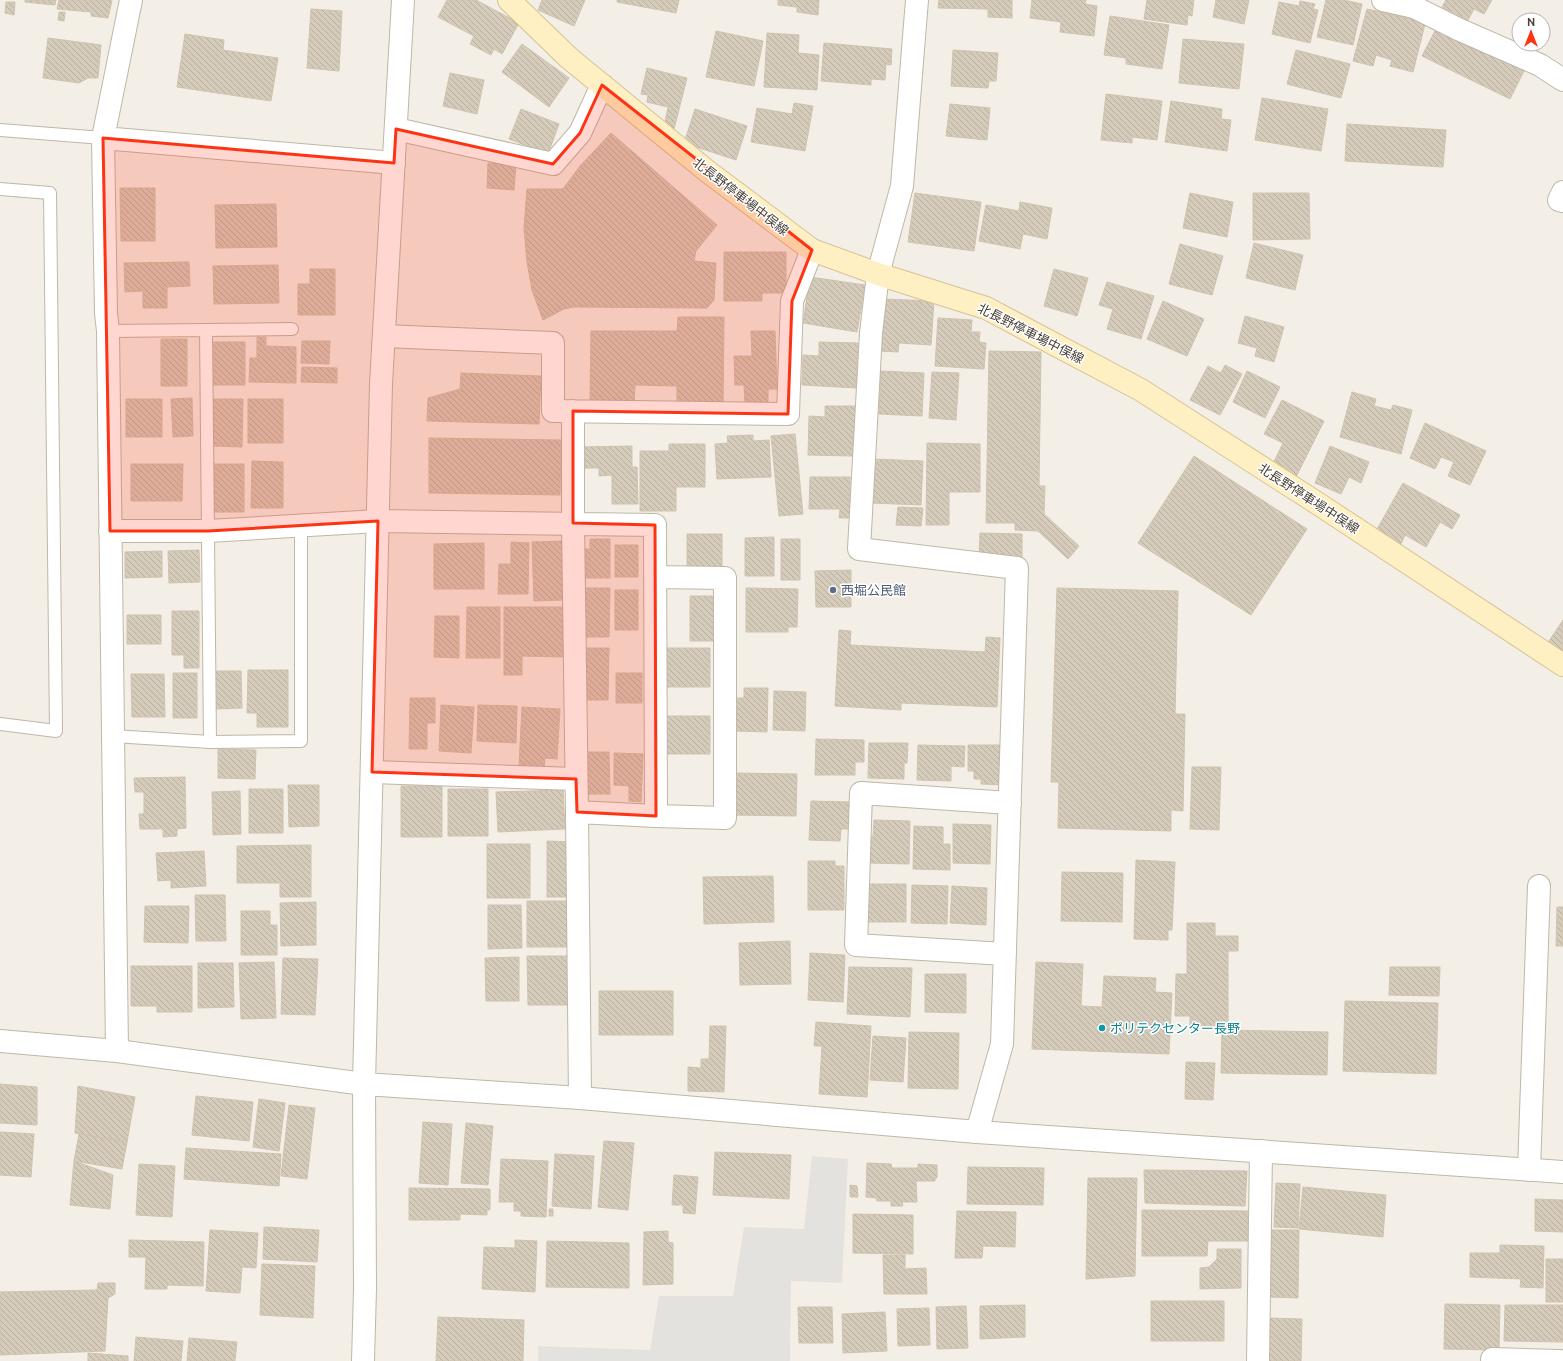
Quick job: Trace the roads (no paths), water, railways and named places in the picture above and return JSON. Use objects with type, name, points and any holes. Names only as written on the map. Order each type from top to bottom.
[{"type":"main road","name":"北長野停車場中俣線","points":[[511,1],[569,58],[707,171],[812,250],[878,274],[986,308],[1141,390],[1317,503],[1563,665]]},
{"type":"street","points":[[117,1052],[108,330],[106,313],[103,138],[131,0]]},
{"type":"street","points":[[363,1361],[365,1289],[364,1084],[381,384],[403,0]]},
{"type":"street","points":[[917,0],[902,186],[878,274],[871,333],[859,549],[1017,568],[1002,1044],[977,1132]]},
{"type":"street","points":[[1382,0],[1414,7],[1458,29],[1540,65],[1563,80]]},
{"type":"street","points":[[396,129],[554,164],[580,133],[602,85]]},
{"type":"street","points":[[103,138],[394,163]]},
{"type":"street","points":[[1563,192],[1559,200],[1563,201]]},
{"type":"street","points":[[384,336],[554,343],[554,411],[788,414],[792,301],[812,250]]},
{"type":"street","points":[[573,411],[580,1098]]},
{"type":"street","points":[[110,531],[208,531],[378,521],[655,525],[656,816]]},
{"type":"street","points":[[576,812],[725,818],[725,578],[656,577]]},
{"type":"street","points":[[372,772],[576,779]]},
{"type":"street","points":[[1005,954],[856,945],[860,793],[1010,803]]},
{"type":"street","points":[[1529,1170],[1539,886]]},
{"type":"street","points":[[0,1041],[117,1052],[364,1084],[580,1098],[977,1132],[1563,1172]]},
{"type":"street","points":[[1258,1361],[1261,1151]]},
{"type":"street","points":[[1492,1359],[1560,1361]]},
{"type":"lane","points":[[0,130],[103,138]]},
{"type":"lane","points":[[0,189],[50,194],[56,731],[0,724]]},
{"type":"lane","points":[[108,330],[292,329]]},
{"type":"lane","points":[[206,330],[210,742]]},
{"type":"lane","points":[[113,736],[210,742],[301,741],[301,526]]},
{"type":"place","name":"西堀公民館","points":[[833,590]]},
{"type":"place","name":"ポリテクセンター長野","points":[[1102,1028]]}]
